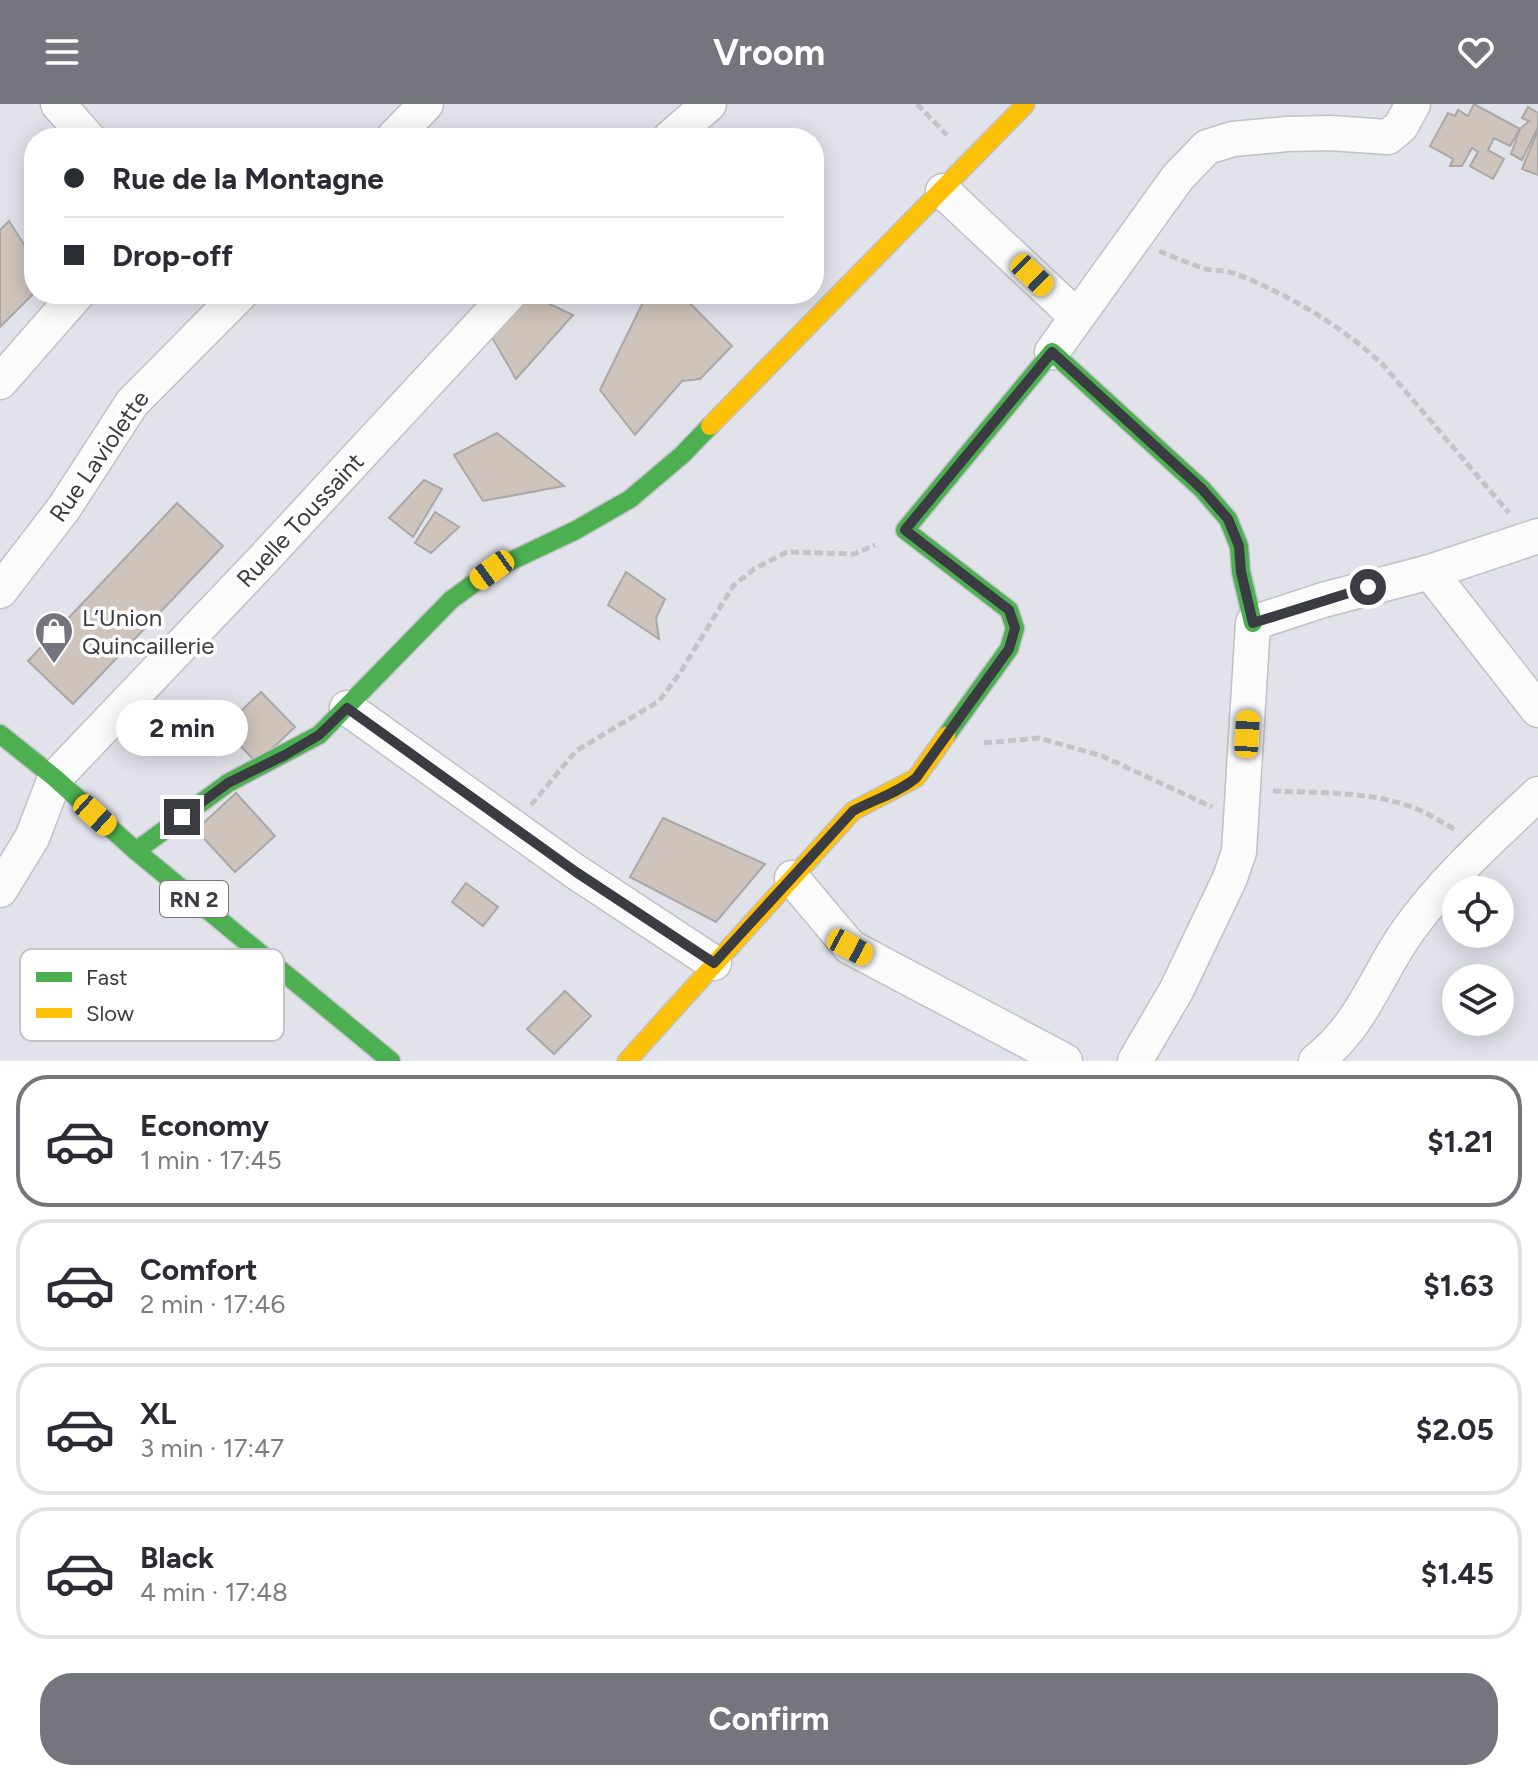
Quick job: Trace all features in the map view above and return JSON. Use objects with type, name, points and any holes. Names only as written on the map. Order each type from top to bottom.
[{"type":"street","points":[[58,104],[79,128]]},
{"type":"street","points":[[403,128],[426,104]]},
{"type":"street","points":[[681,128],[709,104]]},
{"type":"street","points":[[627,1061],[853,811],[876,798],[899,791],[916,778],[1009,649],[1015,628],[1009,610],[905,530],[1052,352],[1178,177],[1207,147],[1233,139],[1330,133],[1388,137],[1401,126],[1413,104]]},
{"type":"street","points":[[136,851],[228,783],[319,735],[451,600],[492,570],[576,530],[630,499],[682,455],[1025,105]]},
{"type":"street","points":[[943,191],[1077,317]]},
{"type":"street","points":[[0,382],[68,304]]},
{"type":"street","name":"Rue Laviolette","points":[[0,591],[64,508],[132,403],[230,304]]},
{"type":"street","name":"Ruelle Toussaint","points":[[55,778],[500,304]]},
{"type":"street","points":[[1052,352],[1202,489],[1228,519],[1239,546],[1241,572],[1253,623],[1239,852],[1230,878],[1177,989],[1135,1061]]},
{"type":"street","points":[[1253,623],[1323,600],[1430,572],[1534,537]]},
{"type":"street","points":[[1430,572],[1538,710]]},
{"type":"street","points":[[347,708],[576,872],[714,963]]},
{"type":"street","name":"RN 2","points":[[0,734],[255,949]]},
{"type":"street","points":[[0,890],[32,838],[55,778]]},
{"type":"street","points":[[1316,1061],[1353,1025],[1407,933],[1447,882],[1538,794]]},
{"type":"street","points":[[792,878],[850,947],[1065,1061]]},
{"type":"street","name":"RN 2","points":[[284,973],[391,1061]]},
{"type":"street","points":[[1011,1061],[1036,1061]]},
{"type":"path","points":[[1134,241],[1201,267],[1227,271],[1250,280],[1337,328],[1363,346],[1534,537]]},
{"type":"path","points":[[512,827],[576,751],[659,701],[680,673],[733,586],[754,569],[787,552],[854,554],[905,530]]},
{"type":"path","points":[[939,747],[1039,738],[1102,756],[1243,805],[1362,796],[1419,810],[1484,845]]},
{"type":"building","points":[[1474,104],[1520,129],[1510,146],[1494,138],[1488,150],[1504,159],[1493,179],[1470,166],[1478,152],[1472,148],[1462,166],[1450,166],[1453,159],[1430,146],[1448,113],[1455,116],[1458,110],[1468,116]]},
{"type":"building","points":[[1528,107],[1538,113],[1538,127],[1522,160],[1511,154],[1520,129],[1529,121],[1522,118]]},
{"type":"building","points":[[1538,130],[1538,175],[1522,169]]},
{"type":"building","points":[[9,221],[24,244],[24,303],[0,327],[0,230]]},
{"type":"building","points":[[508,304],[550,304],[573,315],[516,379],[486,327]]},
{"type":"building","points":[[642,304],[691,304],[732,346],[700,379],[682,381],[635,435],[600,390]]},
{"type":"building","points":[[497,433],[564,486],[483,501],[454,455]]},
{"type":"building","points":[[424,480],[442,489],[413,537],[389,518]]},
{"type":"building","points":[[177,503],[223,546],[73,704],[28,661]]},
{"type":"building","points":[[435,512],[459,527],[431,553],[415,543]]},
{"type":"building","points":[[626,572],[665,599],[656,618],[659,639],[608,605]]},
{"type":"building","points":[[261,692],[295,727],[257,763],[223,728]]},
{"type":"building","points":[[236,793],[275,836],[235,872],[196,830]]},
{"type":"building","points":[[663,818],[765,864],[716,922],[630,877]]},
{"type":"building","points":[[466,883],[498,907],[483,926],[452,902]]},
{"type":"building","points":[[565,991],[591,1016],[554,1054],[527,1029]]},
{"type":"traffic: fast","points":[[946,736],[1009,649],[1015,628],[1009,610],[905,530],[1052,352],[1202,489],[1228,519],[1239,546],[1241,572],[1253,623]]},
{"type":"traffic: fast","points":[[136,851],[228,783],[319,735],[451,600],[492,570],[576,530],[630,499],[682,455],[710,426]]},
{"type":"traffic: fast","points":[[0,734],[255,949]]},
{"type":"traffic: fast","points":[[284,973],[391,1061]]},
{"type":"traffic: slow","points":[[710,426],[1025,105]]},
{"type":"traffic: slow","points":[[627,1061],[853,811],[916,778],[946,736]]},
{"type":"place","name":"L’Union Quincaillerie","points":[[54,665]]},
{"type":"route","points":[[182,817],[228,783],[319,735],[347,708],[576,872],[714,963],[853,811],[876,798],[899,791],[916,778],[1009,649],[1015,628],[1009,610],[905,530],[1052,352],[1202,489],[1228,519],[1239,546],[1241,572],[1253,623],[1368,587]]}]
